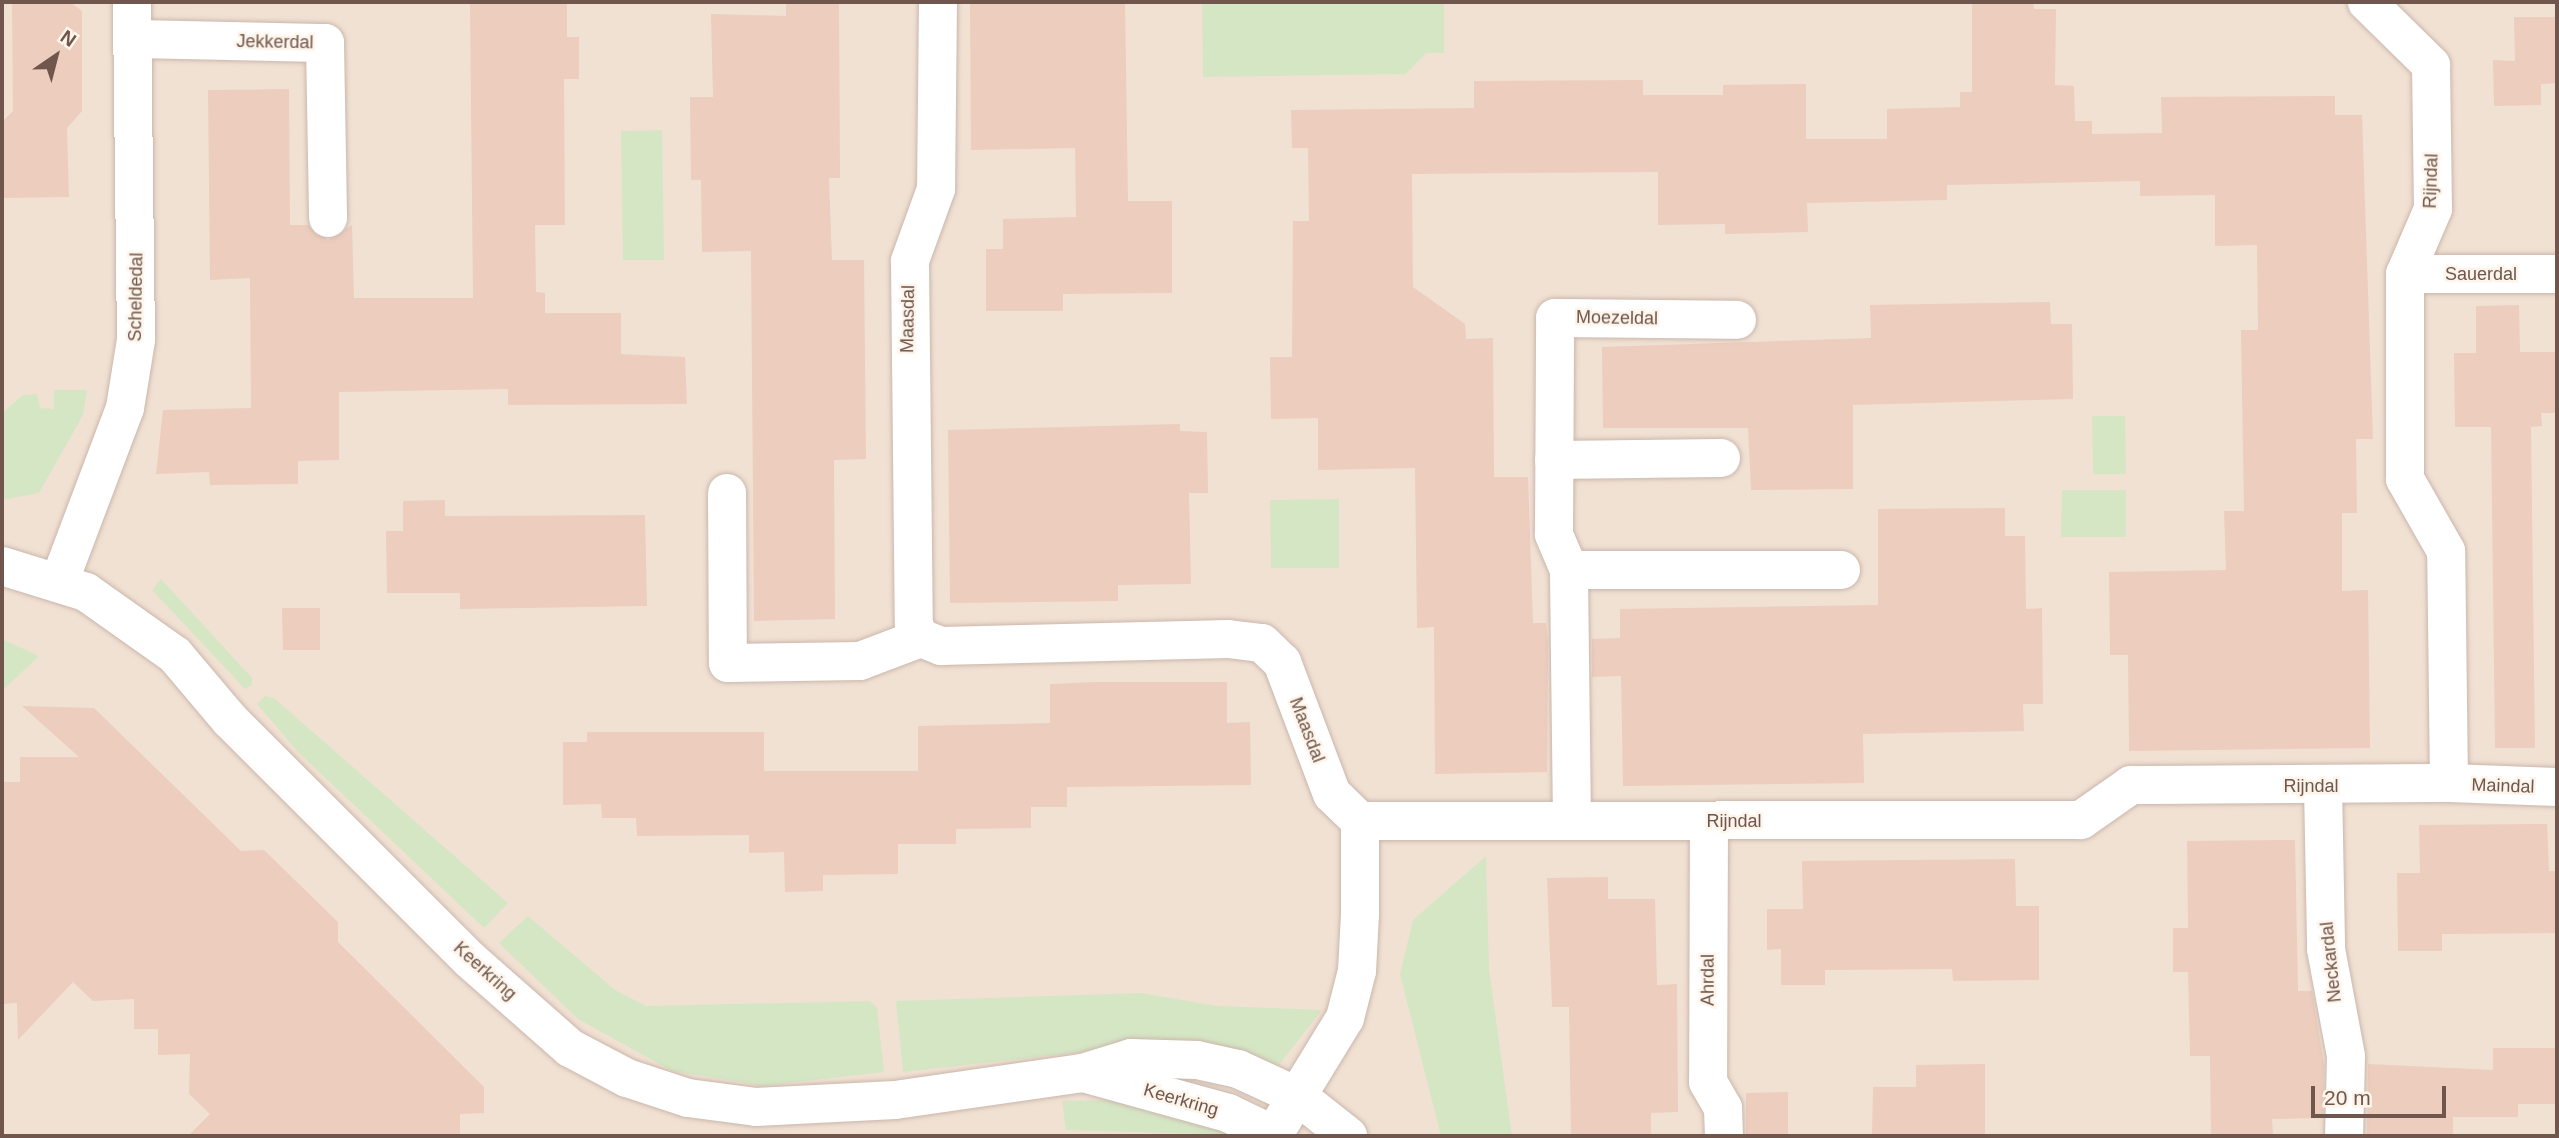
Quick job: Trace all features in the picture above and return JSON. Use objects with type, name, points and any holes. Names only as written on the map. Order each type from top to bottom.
[{"type":"street","name":"Scheldedal","points":[[60,580],[125,408],[136,340],[132,2]]},
{"type":"street","name":"Maasdal","points":[[938,2],[936,189],[909,261],[909,605],[921,638],[941,646],[1262,643],[1282,662],[1332,794],[1360,821]]},
{"type":"street","name":"Rijndal","points":[[1360,821],[2081,820],[2131,785],[2323,786],[2449,783],[2446,551],[2405,479],[2405,274],[2433,209],[2431,65],[2367,2]]},
{"type":"street","name":"Jekkerdal","points":[[133,39],[325,43],[328,218]]},
{"type":"street","name":"Sauerdal","points":[[2405,274],[2557,274]]},
{"type":"street","name":"Moezeldal","points":[[1572,821],[1569,570],[1554,534],[1555,318],[1737,320]]},
{"type":"street","points":[[1554,460],[1721,458]]},
{"type":"street","points":[[727,493],[728,663],[860,661],[921,638]]},
{"type":"street","name":"Keerkring","points":[[2,566],[60,580],[122,612],[175,655],[230,720],[469,959],[570,1048],[627,1078],[688,1098],[756,1107],[895,1100],[1083,1073],[1131,1058],[1197,1060],[1238,1069],[1299,1097],[1349,1136]]},
{"type":"street","points":[[1569,570],[1841,569]]},
{"type":"street","name":"Maindal","points":[[2449,783],[2557,788]]},
{"type":"street","name":"Neckardal","points":[[2323,786],[2326,949],[2346,1056],[2344,1136]]},
{"type":"street","points":[[1275,1135],[1345,1018],[1357,971],[1360,821]]},
{"type":"street","name":"Ahrdal","points":[[1709,821],[1708,1082],[1723,1108],[1724,1136]]},
{"type":"street","name":"Keerkring","points":[[1083,1073],[1228,1113],[1275,1135]]},
{"type":"shaded area","points":[[2,2],[2557,2],[2557,1136],[2,1136]]},
{"type":"green space","points":[[1202,2],[1444,2],[1444,53],[1426,53],[1406,74],[1203,77]]},
{"type":"green space","points":[[662,130],[664,260],[623,260],[621,131]]},
{"type":"green space","points":[[54,390],[87,390],[83,415],[39,493],[2,500],[2,413],[23,395],[37,394],[40,408],[54,409]]},
{"type":"green space","points":[[2092,416],[2125,416],[2126,474],[2093,474]]},
{"type":"green space","points":[[2062,490],[2126,490],[2126,537],[2061,537]]},
{"type":"green space","points":[[1339,499],[1339,568],[1271,568],[1270,500]]},
{"type":"green space","points":[[161,579],[252,678],[252,685],[245,689],[152,590]]},
{"type":"green space","points":[[2,639],[39,656],[2,691]]},
{"type":"green space","points":[[265,696],[274,698],[508,903],[484,928],[298,752],[257,704]]},
{"type":"green space","points":[[1486,856],[1489,969],[1512,1136],[1441,1136],[1400,974],[1413,920]]},
{"type":"green space","points":[[528,916],[615,990],[646,1006],[870,1001],[877,1008],[884,1072],[763,1086],[672,1071],[578,1019],[499,943]]},
{"type":"green space","points":[[1141,993],[1217,1006],[1322,1010],[1278,1066],[1248,1053],[1145,1045],[903,1072],[896,1001]]},
{"type":"green space","points":[[1119,1100],[1166,1109],[1232,1135],[1066,1130],[1062,1101]]},
{"type":"building","points":[[12,2],[70,2],[82,11],[82,111],[67,128],[69,197],[2,198],[2,122],[13,111]]},
{"type":"building","points":[[470,2],[567,2],[567,37],[579,37],[579,79],[564,79],[565,225],[535,225],[536,292],[545,293],[545,313],[621,313],[621,354],[685,357],[687,404],[508,405],[508,389],[339,392],[339,460],[298,461],[298,484],[210,485],[209,472],[156,474],[163,410],[251,408],[250,278],[210,280],[208,90],[289,89],[290,225],[308,225],[328,240],[352,225],[354,298],[473,298]]},
{"type":"building","points":[[786,2],[839,2],[840,178],[829,178],[832,260],[864,260],[866,459],[834,460],[835,619],[754,621],[751,251],[702,252],[701,180],[691,180],[690,97],[713,97],[711,14],[786,16]]},
{"type":"building","points":[[970,2],[1125,2],[1128,201],[1172,201],[1172,293],[1063,294],[1063,311],[986,311],[986,249],[1003,249],[1003,219],[1076,217],[1075,148],[971,150]]},
{"type":"building","points":[[1972,2],[2033,2],[2034,9],[2056,9],[2055,85],[2074,86],[2075,121],[2092,121],[2092,134],[2162,133],[2161,97],[2335,96],[2335,115],[2362,115],[2373,439],[2356,439],[2357,513],[2342,513],[2342,591],[2368,590],[2370,748],[2129,751],[2128,655],[2110,655],[2109,572],[2226,570],[2224,511],[2244,511],[2241,330],[2258,330],[2257,245],[2215,246],[2215,195],[2140,196],[2140,181],[1947,185],[1947,200],[1807,203],[1808,232],[1725,234],[1725,224],[1658,225],[1658,172],[1412,174],[1413,287],[1465,324],[1466,339],[1493,338],[1494,477],[1528,477],[1533,623],[1546,623],[1548,641],[1547,772],[1435,774],[1434,627],[1417,628],[1415,468],[1318,470],[1318,418],[1271,419],[1270,357],[1292,357],[1293,221],[1309,221],[1308,148],[1292,148],[1291,110],[1474,108],[1474,81],[1643,80],[1643,95],[1723,95],[1723,85],[1806,84],[1806,139],[1887,139],[1887,109],[1960,107],[1960,92],[1972,92]]},
{"type":"building","points":[[2514,17],[2557,17],[2557,83],[2541,84],[2541,105],[2494,106],[2493,60],[2515,61]]},
{"type":"building","points":[[2050,302],[2051,324],[2072,324],[2073,399],[1853,405],[1853,489],[1751,490],[1748,428],[1603,428],[1602,347],[1871,338],[1870,305]]},
{"type":"building","points":[[2519,305],[2520,352],[2557,352],[2557,413],[2541,413],[2542,426],[2531,427],[2535,748],[2495,748],[2491,427],[2455,427],[2454,353],[2476,353],[2476,306]]},
{"type":"building","points":[[1180,424],[1180,431],[1207,432],[1208,493],[1189,493],[1191,584],[1118,585],[1118,601],[950,603],[948,430]]},
{"type":"building","points":[[445,500],[445,516],[645,515],[647,606],[460,609],[460,593],[387,593],[386,531],[403,531],[403,501]]},
{"type":"building","points":[[2005,508],[2005,536],[2025,536],[2026,609],[2042,608],[2043,704],[2023,704],[2024,731],[1863,734],[1864,783],[1623,786],[1621,676],[1592,677],[1592,639],[1620,638],[1620,609],[1878,605],[1878,509]]},
{"type":"building","points":[[282,608],[320,608],[320,650],[283,650]]},
{"type":"building","points":[[1227,682],[1227,723],[1250,722],[1251,785],[1067,787],[1067,807],[1031,807],[1031,828],[956,829],[956,844],[898,844],[898,874],[823,875],[823,891],[785,892],[784,852],[749,853],[749,835],[637,836],[636,818],[602,818],[601,804],[563,805],[563,742],[587,742],[587,732],[764,732],[764,771],[918,771],[918,726],[1050,723],[1050,684]]},
{"type":"building","points":[[22,706],[94,708],[241,851],[264,850],[338,922],[338,942],[484,1087],[484,1113],[460,1114],[460,1136],[188,1136],[210,1114],[189,1094],[190,1054],[158,1055],[158,1029],[134,1029],[134,999],[93,1001],[73,982],[18,1040],[17,1003],[2,1004],[2,782],[20,782],[20,757],[79,757]]},
{"type":"building","points":[[2547,824],[2549,871],[2557,871],[2557,933],[2442,934],[2442,951],[2398,951],[2397,873],[2420,873],[2419,825]]},
{"type":"building","points":[[2295,840],[2298,991],[2312,991],[2324,1064],[2323,1118],[2272,1119],[2273,1136],[2211,1136],[2210,1056],[2190,1056],[2188,972],[2173,972],[2173,928],[2188,928],[2187,841]]},
{"type":"building","points":[[2015,859],[2016,906],[2039,906],[2039,980],[1953,981],[1952,969],[1825,970],[1825,985],[1781,985],[1781,949],[1767,950],[1767,909],[1803,909],[1802,861]]},
{"type":"building","points":[[1608,877],[1608,899],[1655,899],[1657,985],[1677,984],[1678,1112],[1651,1113],[1651,1136],[1571,1136],[1569,1007],[1552,1007],[1547,878]]},
{"type":"building","points":[[2493,1048],[2557,1048],[2557,1104],[2518,1104],[2518,1117],[2453,1117],[2453,1136],[2367,1136],[2368,1064],[2493,1070]]},
{"type":"building","points":[[1985,1064],[1985,1136],[1872,1136],[1873,1087],[1916,1087],[1916,1065]]},
{"type":"building","points":[[1788,1092],[1788,1136],[1746,1136],[1746,1093]]}]
